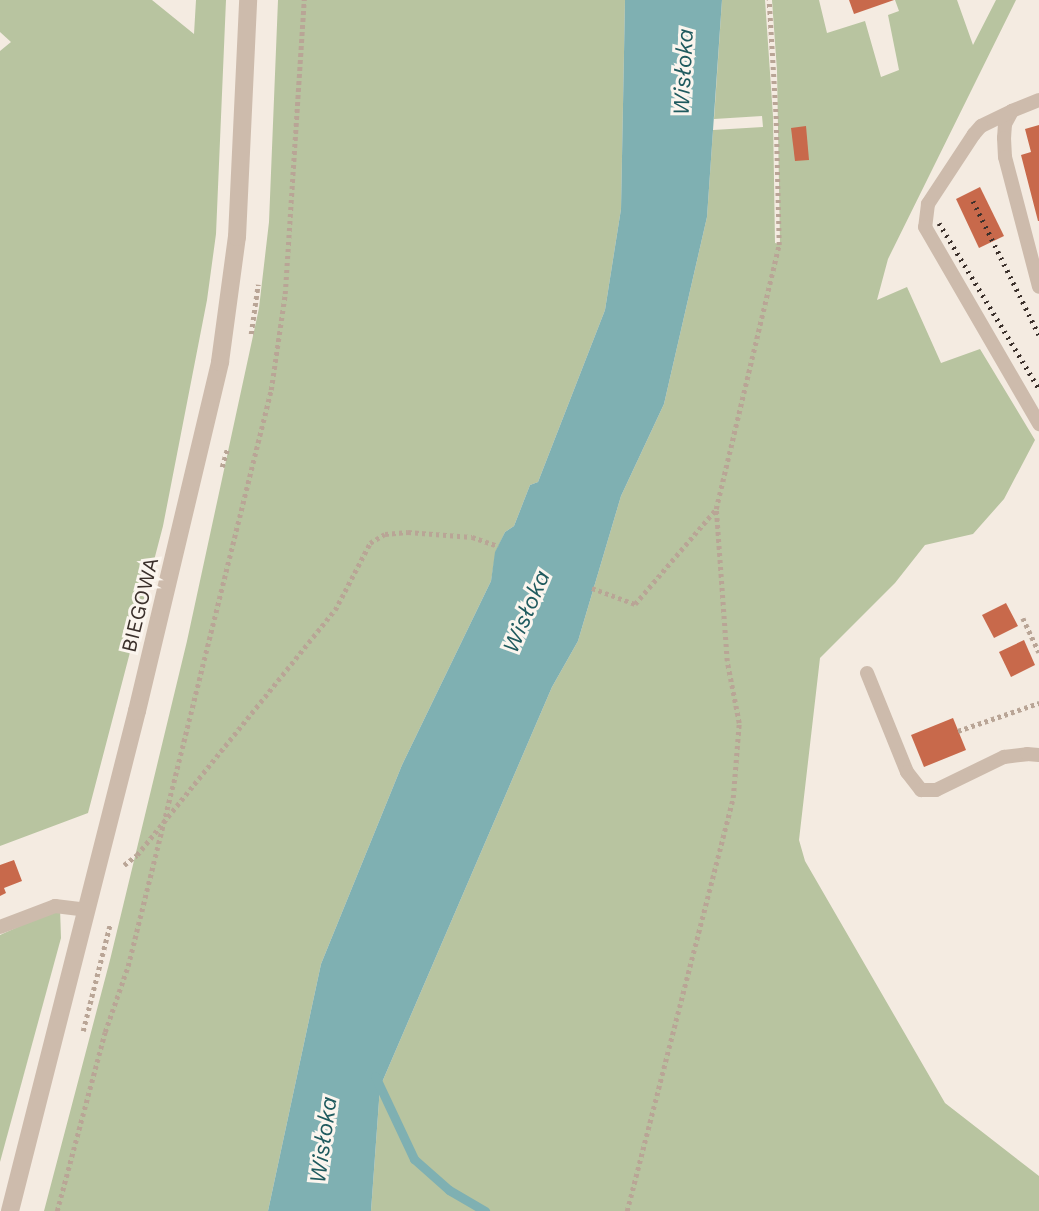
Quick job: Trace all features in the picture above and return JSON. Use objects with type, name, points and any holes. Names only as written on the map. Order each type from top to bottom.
[{"type":"street","name":"BIEGOWA","points":[[10,1211],[191,493],[226,334],[239,199],[248,0]]},
{"type":"lane","points":[[1039,100],[981,126],[928,204],[925,227],[1039,425]]},
{"type":"lane","points":[[1012,111],[1005,124],[1005,157],[1039,288]]},
{"type":"lane","points":[[867,674],[907,772],[921,790],[936,790],[1004,757],[1039,755]]},
{"type":"lane","points":[[0,927],[55,906],[88,910]]},
{"type":"path","points":[[57,1211],[105,1032],[128,966],[271,390],[285,294],[304,0]]},
{"type":"path","points":[[627,1211],[733,799],[739,723],[726,661],[716,509],[779,245],[776,119],[769,0]]},
{"type":"path","points":[[592,588],[635,604],[716,509]]},
{"type":"path","points":[[124,864],[131,862],[161,826],[335,610],[365,550],[376,538],[396,532],[442,534],[482,538],[498,546]]},
{"type":"path","points":[[1023,618],[1039,652]]},
{"type":"path","points":[[1032,638],[1039,636]]},
{"type":"path","points":[[958,731],[1039,703]]},
{"type":"green space","points":[[0,0],[152,0],[194,34],[196,0],[226,0],[216,234],[207,300],[163,526],[88,813],[0,846],[0,51],[11,42],[0,32]]},
{"type":"green space","points":[[278,0],[625,0],[621,209],[605,310],[538,482],[530,485],[514,526],[505,532],[496,551],[491,581],[402,765],[321,964],[268,1211],[44,1211],[110,960],[187,641],[259,308],[269,222]]},
{"type":"green space","points":[[722,0],[765,0],[773,116],[775,243],[780,244],[777,71],[772,0],[819,0],[827,33],[865,21],[881,77],[899,70],[888,15],[899,11],[895,0],[957,0],[973,45],[996,0],[1016,0],[888,259],[877,300],[907,287],[941,363],[980,349],[1035,440],[1004,499],[973,534],[925,545],[895,583],[820,658],[799,840],[805,861],[945,1103],[1039,1176],[1039,1211],[371,1211],[380,1087],[552,687],[578,641],[621,496],[664,404],[707,217],[713,130],[763,127],[762,116],[714,119]]},
{"type":"green space","points":[[60,908],[61,938],[0,1162],[0,935]]},
{"type":"water","name":"Wisłoka","points":[[625,0],[722,0],[707,217],[664,404],[621,496],[578,641],[552,687],[380,1087],[371,1211],[268,1211],[321,964],[402,765],[491,581],[495,552],[505,532],[514,526],[530,485],[538,482],[605,310],[621,209]]},
{"type":"building","points":[[849,0],[894,0],[854,14]]},
{"type":"building","points":[[1039,125],[1038,221],[1021,155],[1031,152],[1025,129]]},
{"type":"building","points":[[806,126],[809,160],[795,161],[791,128]]},
{"type":"building","points":[[980,187],[1004,236],[979,248],[956,199]]},
{"type":"building","points":[[1006,603],[1018,626],[994,638],[982,615]]},
{"type":"building","points":[[1024,640],[1035,665],[1011,677],[999,652]]},
{"type":"building","points":[[953,718],[966,750],[924,767],[911,735]]},
{"type":"building","points":[[14,860],[22,881],[4,888],[6,893],[0,896],[0,865]]},
{"type":"waterway","points":[[375,1076],[414,1159],[449,1190],[485,1211]]},
{"type":"railway","points":[[973,201],[1039,335]]},
{"type":"railway","points":[[939,223],[1039,389]]}]
